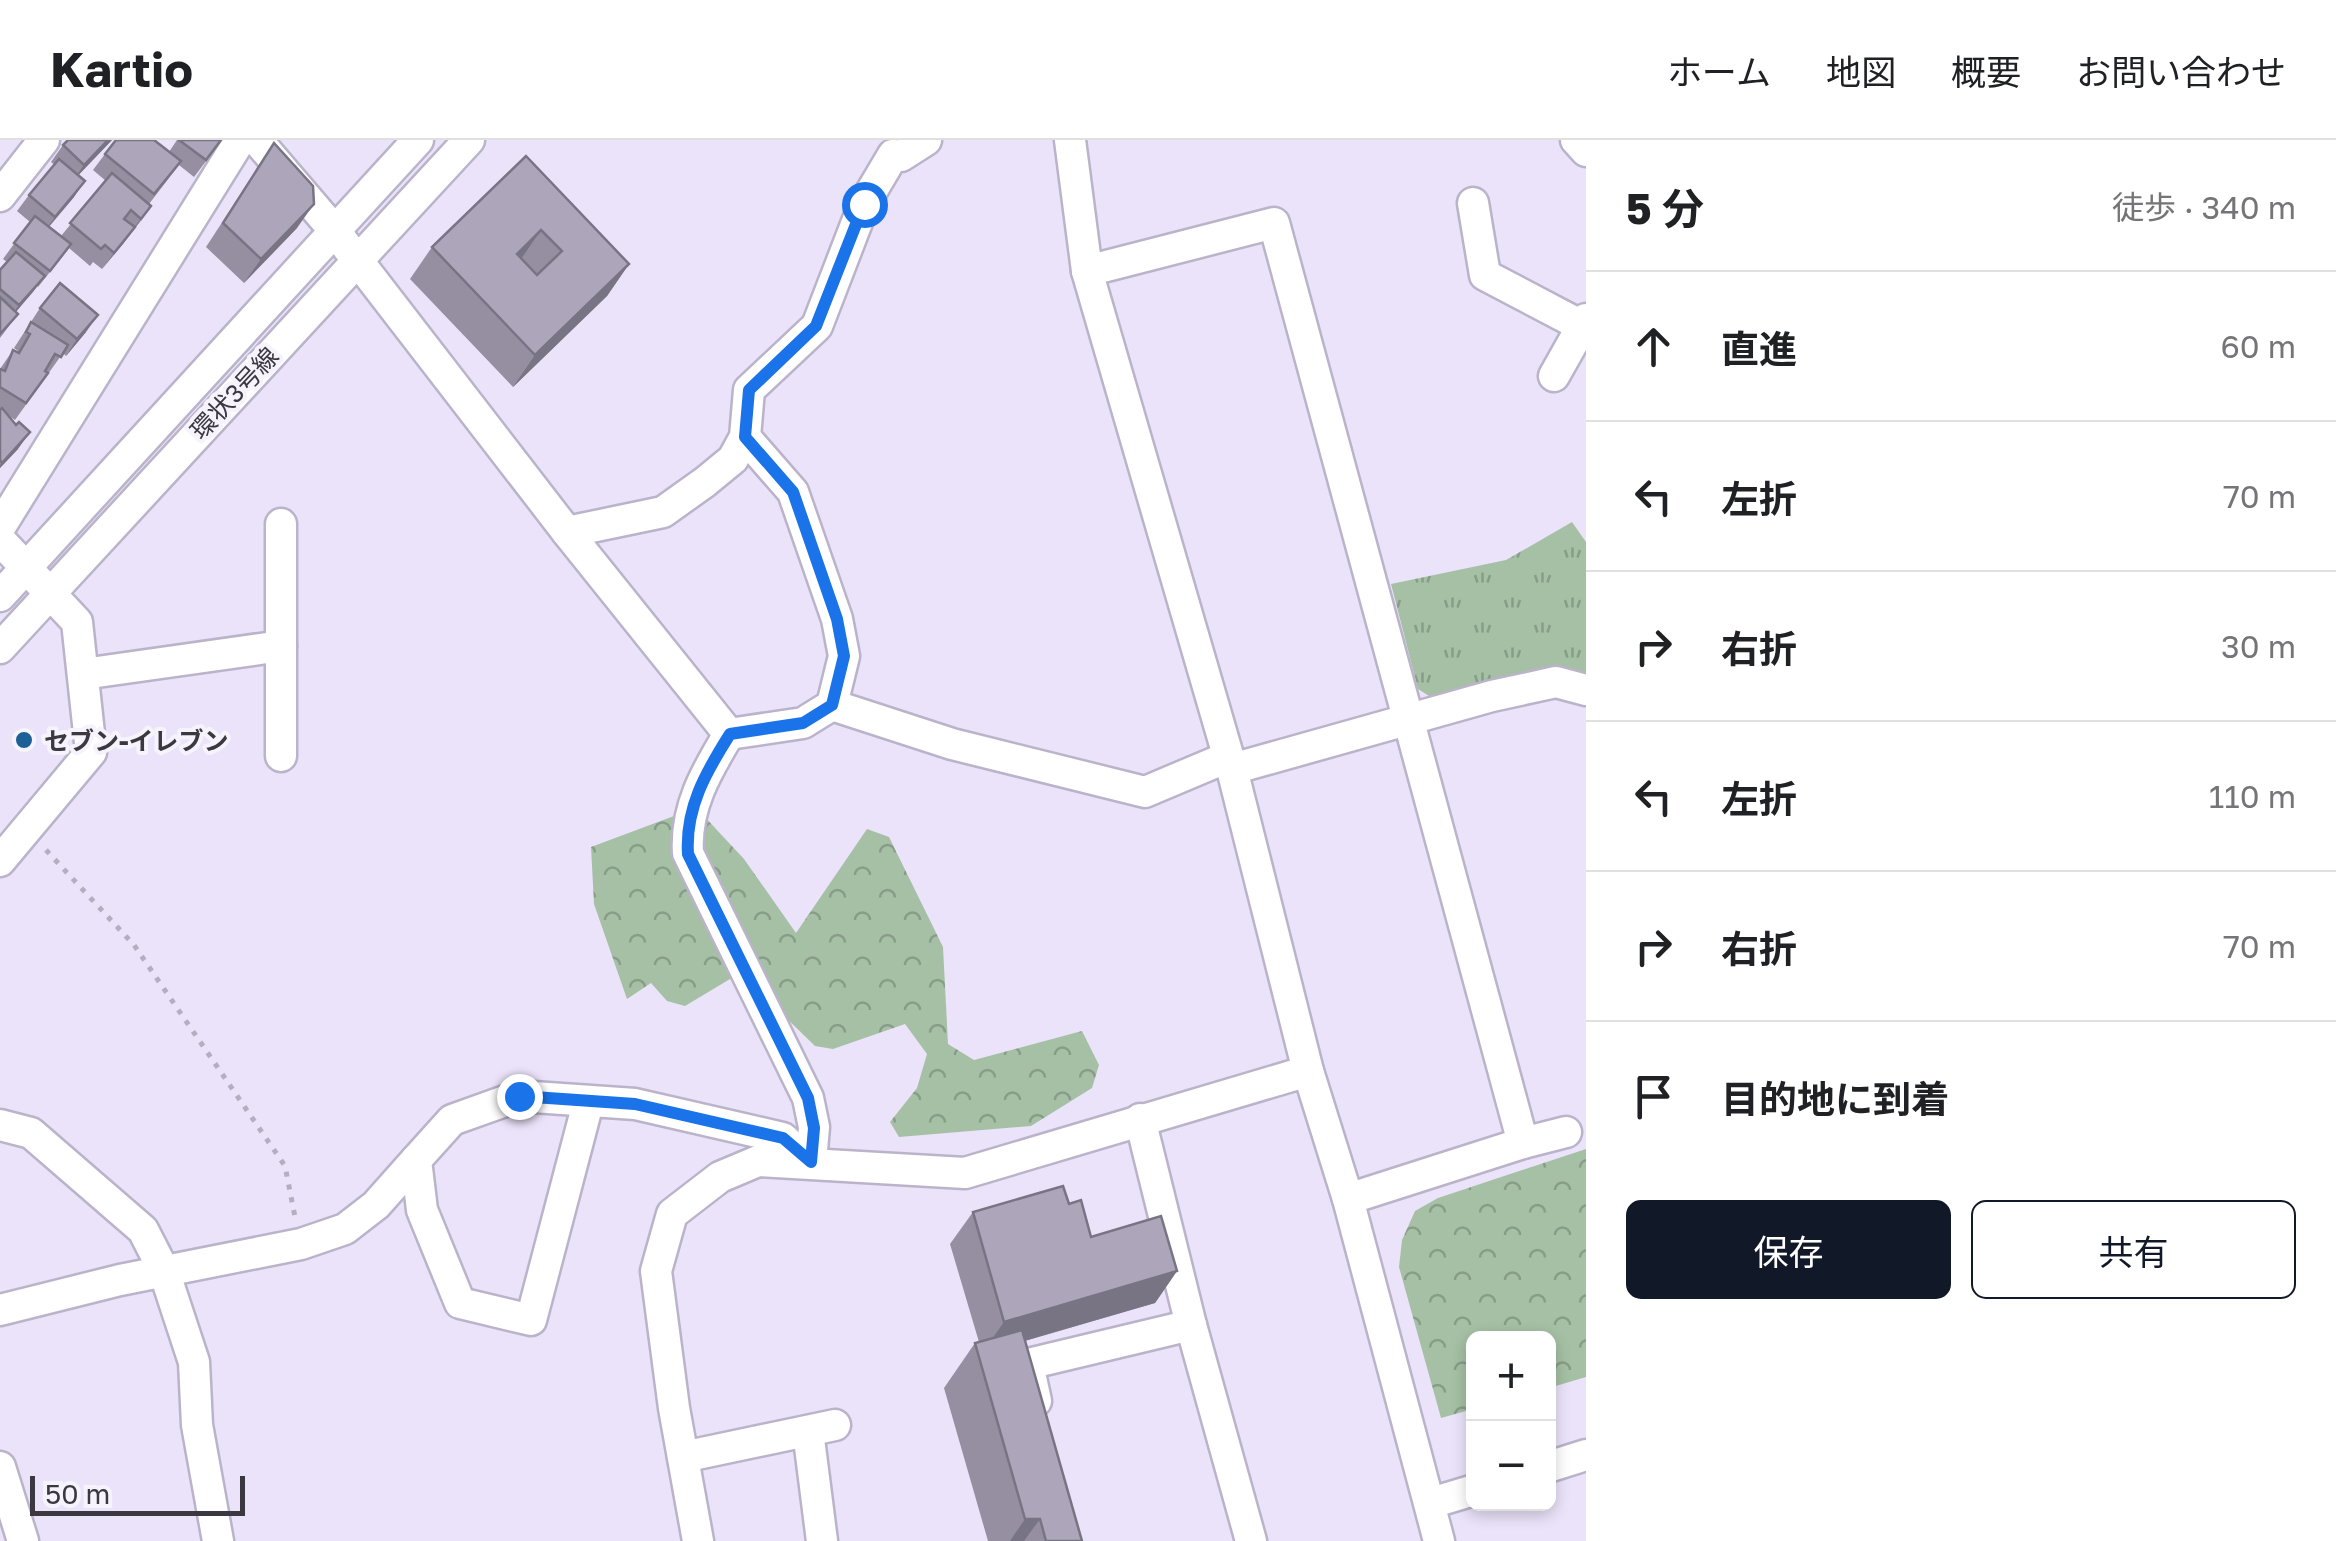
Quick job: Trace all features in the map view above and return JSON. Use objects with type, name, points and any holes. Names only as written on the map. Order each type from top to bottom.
[{"type":"street","points":[[0,196],[44,140]]},
{"type":"street","points":[[0,527],[240,140]]},
{"type":"street","points":[[256,140],[334,230],[567,532],[730,734]]},
{"type":"street","name":"環状3号線","points":[[0,596],[418,140]]},
{"type":"street","name":"環状3号線","points":[[0,648],[469,140]]},
{"type":"street","points":[[567,532],[663,512],[733,459],[745,437],[749,390],[816,326],[885,148],[901,156],[926,140]]},
{"type":"street","points":[[1070,140],[1087,271],[1230,763],[1308,1071],[1348,1199],[1439,1541]]},
{"type":"street","points":[[1576,140],[1586,151]]},
{"type":"street","points":[[1473,203],[1485,275],[1584,323],[1554,376]]},
{"type":"street","points":[[1087,271],[1274,223],[1523,1143]]},
{"type":"street","points":[[730,734],[803,723],[832,705],[844,656],[837,619],[793,492],[745,437]]},
{"type":"street","points":[[281,524],[281,756]]},
{"type":"street","points":[[0,540],[77,622],[90,752],[0,861]]},
{"type":"street","points":[[82,674],[281,646]]},
{"type":"street","points":[[832,705],[952,744],[1145,792],[1230,763],[1492,696],[1556,682],[1586,690]]},
{"type":"street","points":[[730,734],[697,793],[686,828],[688,854],[808,1098],[814,1128],[809,1162]]},
{"type":"street","points":[[698,1541],[674,1408],[656,1271],[672,1214],[720,1177],[758,1161],[965,1173],[1308,1071]]},
{"type":"street","points":[[0,1310],[301,1244],[344,1230],[376,1205],[452,1120],[519,1096],[635,1104],[783,1138],[809,1162]]},
{"type":"street","points":[[416,1160],[422,1210],[460,1303],[530,1320],[588,1103]]},
{"type":"street","points":[[1140,1119],[1191,1325],[1251,1541]]},
{"type":"street","points":[[0,1126],[31,1132],[143,1230],[164,1271],[194,1362],[196,1425],[218,1541]]},
{"type":"street","points":[[1348,1199],[1566,1132]]},
{"type":"street","points":[[1044,1435],[1028,1364],[1191,1325]]},
{"type":"street","points":[[683,1456],[822,1428],[822,1541]]},
{"type":"street","points":[[1556,1464],[1586,1455]]},
{"type":"street","points":[[0,1467],[23,1541]]},
{"type":"street","points":[[1431,1503],[1466,1492]]},
{"type":"path","points":[[28,830],[134,945],[285,1166],[301,1244]]},
{"type":"green space","points":[[1572,522],[1586,542],[1586,676],[1437,701],[1418,689],[1391,584],[1506,560]]},
{"type":"green space","points":[[702,814],[744,859],[796,933],[867,829],[889,837],[943,947],[948,1044],[974,1060],[1082,1031],[1099,1065],[1092,1088],[1031,1126],[899,1137],[890,1122],[917,1088],[927,1054],[905,1024],[833,1049],[815,1046],[740,973],[685,1006],[667,1001],[651,983],[627,999],[594,904],[591,847],[674,816]]},
{"type":"green space","points":[[1586,1149],[1586,1377],[1556,1386],[1556,1331],[1466,1331],[1466,1411],[1441,1418],[1399,1267],[1402,1240],[1415,1211],[1438,1198]]},
{"type":"building","points":[[68,140],[108,140],[84,165],[63,145]]},
{"type":"building","points":[[116,140],[154,140],[181,161],[154,194],[105,154]]},
{"type":"building","points":[[179,140],[221,140],[206,160]]},
{"type":"building","points":[[274,143],[313,186],[314,204],[261,259],[223,223]]},
{"type":"building","points":[[526,156],[629,264],[535,355],[432,247]],"holes":[[[541,230],[562,251],[537,275],[517,254]]]},
{"type":"building","points":[[59,159],[85,181],[55,217],[29,195]]},
{"type":"building","points":[[112,173],[151,206],[141,219],[131,210],[124,219],[135,227],[114,253],[105,245],[101,249],[70,223]]},
{"type":"building","points":[[35,216],[71,244],[50,271],[14,243]]},
{"type":"building","points":[[16,252],[45,276],[19,305],[0,289],[0,270]]},
{"type":"building","points":[[60,283],[98,315],[77,339],[40,308]]},
{"type":"building","points":[[0,297],[18,314],[0,334]]},
{"type":"building","points":[[31,322],[68,345],[61,357],[55,354],[45,371],[48,373],[26,403],[0,387],[0,369],[5,371],[13,350],[19,353],[30,334],[26,332]]},
{"type":"building","points":[[0,410],[16,425],[19,422],[30,432],[2,463]]},
{"type":"building","points":[[1063,1186],[1069,1204],[1081,1200],[1091,1237],[1161,1216],[1177,1271],[1004,1322],[973,1212]]},
{"type":"building","points":[[1022,1330],[1082,1541],[1046,1541],[1040,1519],[1025,1519],[975,1343]]},
{"type":"place","name":"セブン-イレブン","points":[[24,740]]},
{"type":"route","points":[[519,1096],[635,1104],[783,1138],[811,1162],[814,1128],[808,1098],[688,854],[686,828],[710,765],[730,734],[803,723],[832,705],[844,656],[837,619],[793,492],[745,437],[749,390],[816,326],[864,204]]}]
